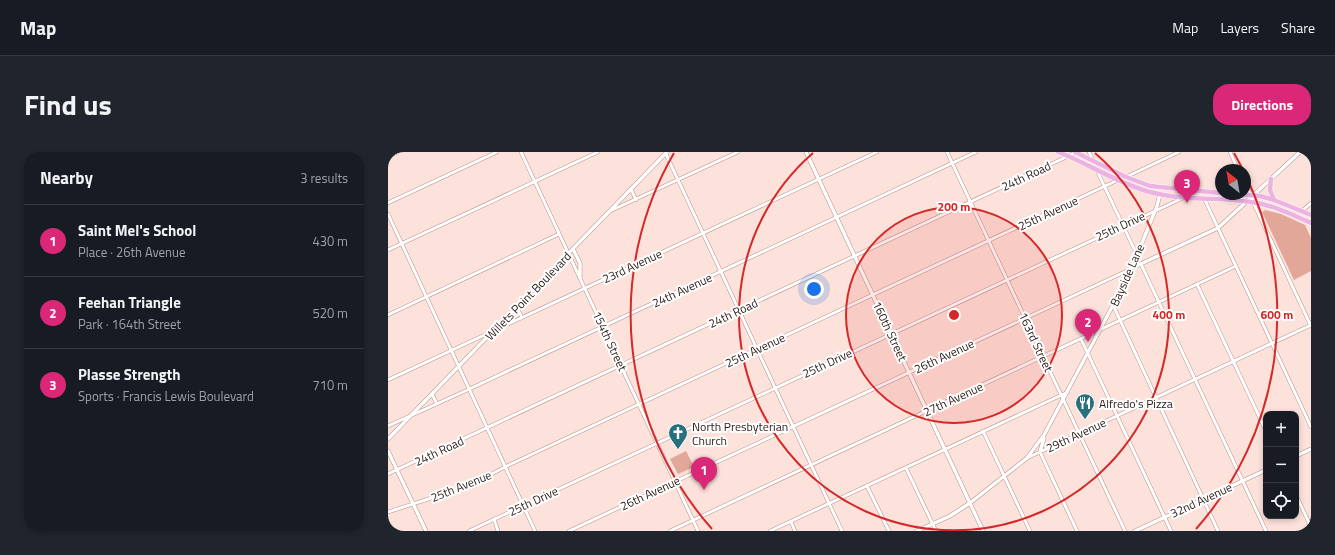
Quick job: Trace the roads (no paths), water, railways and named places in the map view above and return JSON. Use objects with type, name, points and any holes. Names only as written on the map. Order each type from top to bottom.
[{"type":"main road","points":[[1058,152],[1132,186],[1160,194],[1253,202],[1279,208],[1311,223]]},
{"type":"main road","points":[[1076,152],[1126,177],[1158,187],[1215,192]]},
{"type":"main road","points":[[1271,179],[1270,190],[1274,200]]},
{"type":"main road","points":[[1252,196],[1260,196],[1274,200],[1311,215]]},
{"type":"street","points":[[388,156],[397,152]]},
{"type":"street","points":[[388,203],[497,152]]},
{"type":"street","name":"154th Street","points":[[521,152],[698,531]]},
{"type":"street","points":[[388,250],[598,152]]},
{"type":"street","points":[[666,152],[842,531]]},
{"type":"street","name":"Willets Point Boulevard","points":[[388,438],[517,308],[666,152]]},
{"type":"street","points":[[609,212],[738,152]]},
{"type":"street","name":"160th Street","points":[[806,152],[983,531]]},
{"type":"street","name":"23rd Avenue","points":[[388,380],[877,152]]},
{"type":"street","name":"163rd Street","points":[[947,152],[1125,531]]},
{"type":"street","name":"24th Avenue","points":[[388,426],[469,390],[976,152]]},
{"type":"street","name":"24th Road","points":[[388,474],[1076,152]]},
{"type":"street","points":[[1089,152],[1094,162]]},
{"type":"street","points":[[1126,177],[1179,152]]},
{"type":"street","points":[[1230,152],[1235,164]]},
{"type":"street","name":"26th Avenue","points":[[569,531],[1218,228],[1300,152]]},
{"type":"street","points":[[1098,171],[1104,187],[1137,255]]},
{"type":"street","name":"25th Avenue","points":[[388,512],[476,482],[505,467],[1118,180]]},
{"type":"street","points":[[631,189],[636,200]]},
{"type":"street","name":"Bayside Lane","points":[[1027,458],[1044,435],[1113,306],[1137,255],[1160,194]]},
{"type":"street","points":[[1252,196],[1253,202],[1311,326]]},
{"type":"street","name":"25th Drive","points":[[469,531],[1122,225],[1185,197]]},
{"type":"street","points":[[1204,198],[1311,427]]},
{"type":"street","points":[[1302,211],[1311,203]]},
{"type":"street","points":[[388,214],[535,531]]},
{"type":"street","points":[[388,315],[559,234]]},
{"type":"street","points":[[573,249],[580,263],[580,278]]},
{"type":"street","points":[[1141,264],[1266,531]]},
{"type":"street","name":"27th Avenue","points":[[670,531],[1236,266]]},
{"type":"street","points":[[1197,284],[1263,425]]},
{"type":"street","points":[[1113,306],[1218,531]]},
{"type":"street","points":[[517,308],[522,318]]},
{"type":"street","name":"29th Avenue","points":[[916,531],[950,516],[1027,458],[1311,326]]},
{"type":"street","points":[[1081,339],[1172,531]]},
{"type":"street","points":[[770,531],[1068,391]]},
{"type":"street","points":[[432,394],[437,404]]},
{"type":"street","points":[[984,431],[1030,531]]},
{"type":"street","points":[[1044,435],[1040,452],[1077,531]]},
{"type":"street","points":[[1299,455],[1311,449]]},
{"type":"street","points":[[388,451],[426,531]]},
{"type":"street","points":[[906,468],[936,531]]},
{"type":"street","name":"32nd Avenue","points":[[1135,531],[1263,471]]},
{"type":"street","points":[[868,486],[889,531]]},
{"type":"street","points":[[1299,501],[1311,527]]},
{"type":"street","points":[[494,519],[498,531]]},
{"type":"street","points":[[791,522],[795,531]]},
{"type":"place","name":"Plasse Strength","points":[[1187,203]]},
{"type":"place","name":"Feehan Triangle","points":[[1088,342]]},
{"type":"place","name":"Alfredo's Pizza","points":[[1085,420]]},
{"type":"place","name":"North Presbyterian Church","points":[[678,450]]},
{"type":"place","name":"Saint Mel's School","points":[[704,490]]}]
